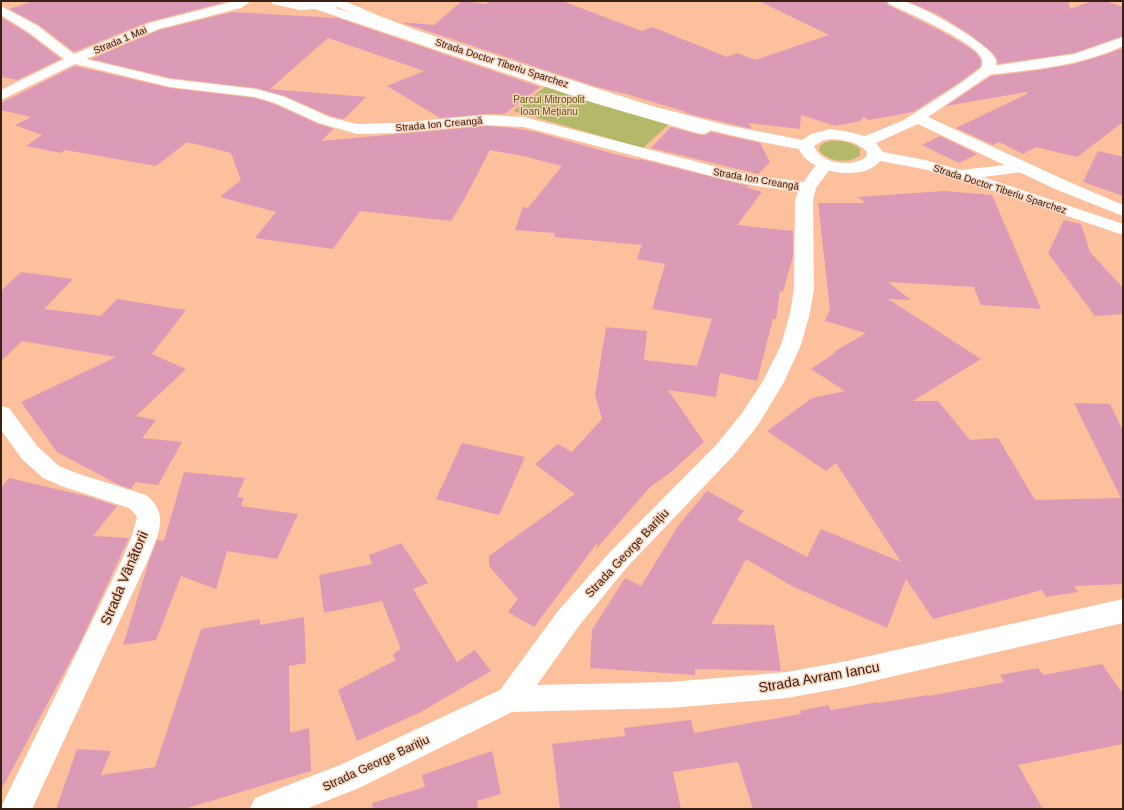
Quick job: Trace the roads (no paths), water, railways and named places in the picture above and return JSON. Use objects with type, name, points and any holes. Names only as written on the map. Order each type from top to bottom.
[{"type":"street","name":"Strada 1 Mai","points":[[1,96],[73,60],[153,26],[183,17],[232,6],[245,1]]},
{"type":"street","points":[[277,1],[300,6],[344,8],[599,100],[702,130],[706,126],[767,139],[806,145]]},
{"type":"street","points":[[865,142],[898,129],[917,118],[966,86],[986,71],[989,66],[989,60],[985,53],[977,46],[946,26],[893,1]]},
{"type":"street","points":[[1,10],[33,29],[73,60]]},
{"type":"street","points":[[986,71],[1051,61],[1120,45]]},
{"type":"street","name":"Strada Ion Creangă","points":[[73,60],[170,83],[262,94],[280,100],[340,126],[357,129],[396,128],[486,120],[524,122],[719,174],[808,188]]},
{"type":"street","name":"Strada Doctor Tiberiu Sparchez","points":[[917,118],[1023,168],[1123,211]]},
{"type":"street","points":[[830,134],[843,135],[865,142],[871,147],[875,155],[869,164],[850,168],[825,165],[809,156],[806,150],[806,145],[810,140],[819,136],[830,134]]},
{"type":"street","name":"Strada Doctor Tiberiu Sparchez","points":[[875,155],[961,175],[1123,230]]},
{"type":"street","name":"Strada George Barițiu","points":[[266,809],[348,777],[510,699],[583,600],[619,559],[725,450],[750,419],[773,382],[791,345],[800,313],[804,289],[804,200],[808,188],[825,165]]},
{"type":"street","points":[[961,175],[1023,168]]},
{"type":"street","name":"Strada Vânătorii","points":[[1,414],[32,456],[52,473],[78,484],[129,498],[143,505],[149,517],[145,536],[135,560],[16,809]]},
{"type":"street","name":"Strada Avram Iancu","points":[[510,699],[670,695],[787,685],[855,672],[1123,611]]},
{"type":"park label","name":"Parcul Mitropolit Ioan Mețianu","points":[[549,104]]}]
